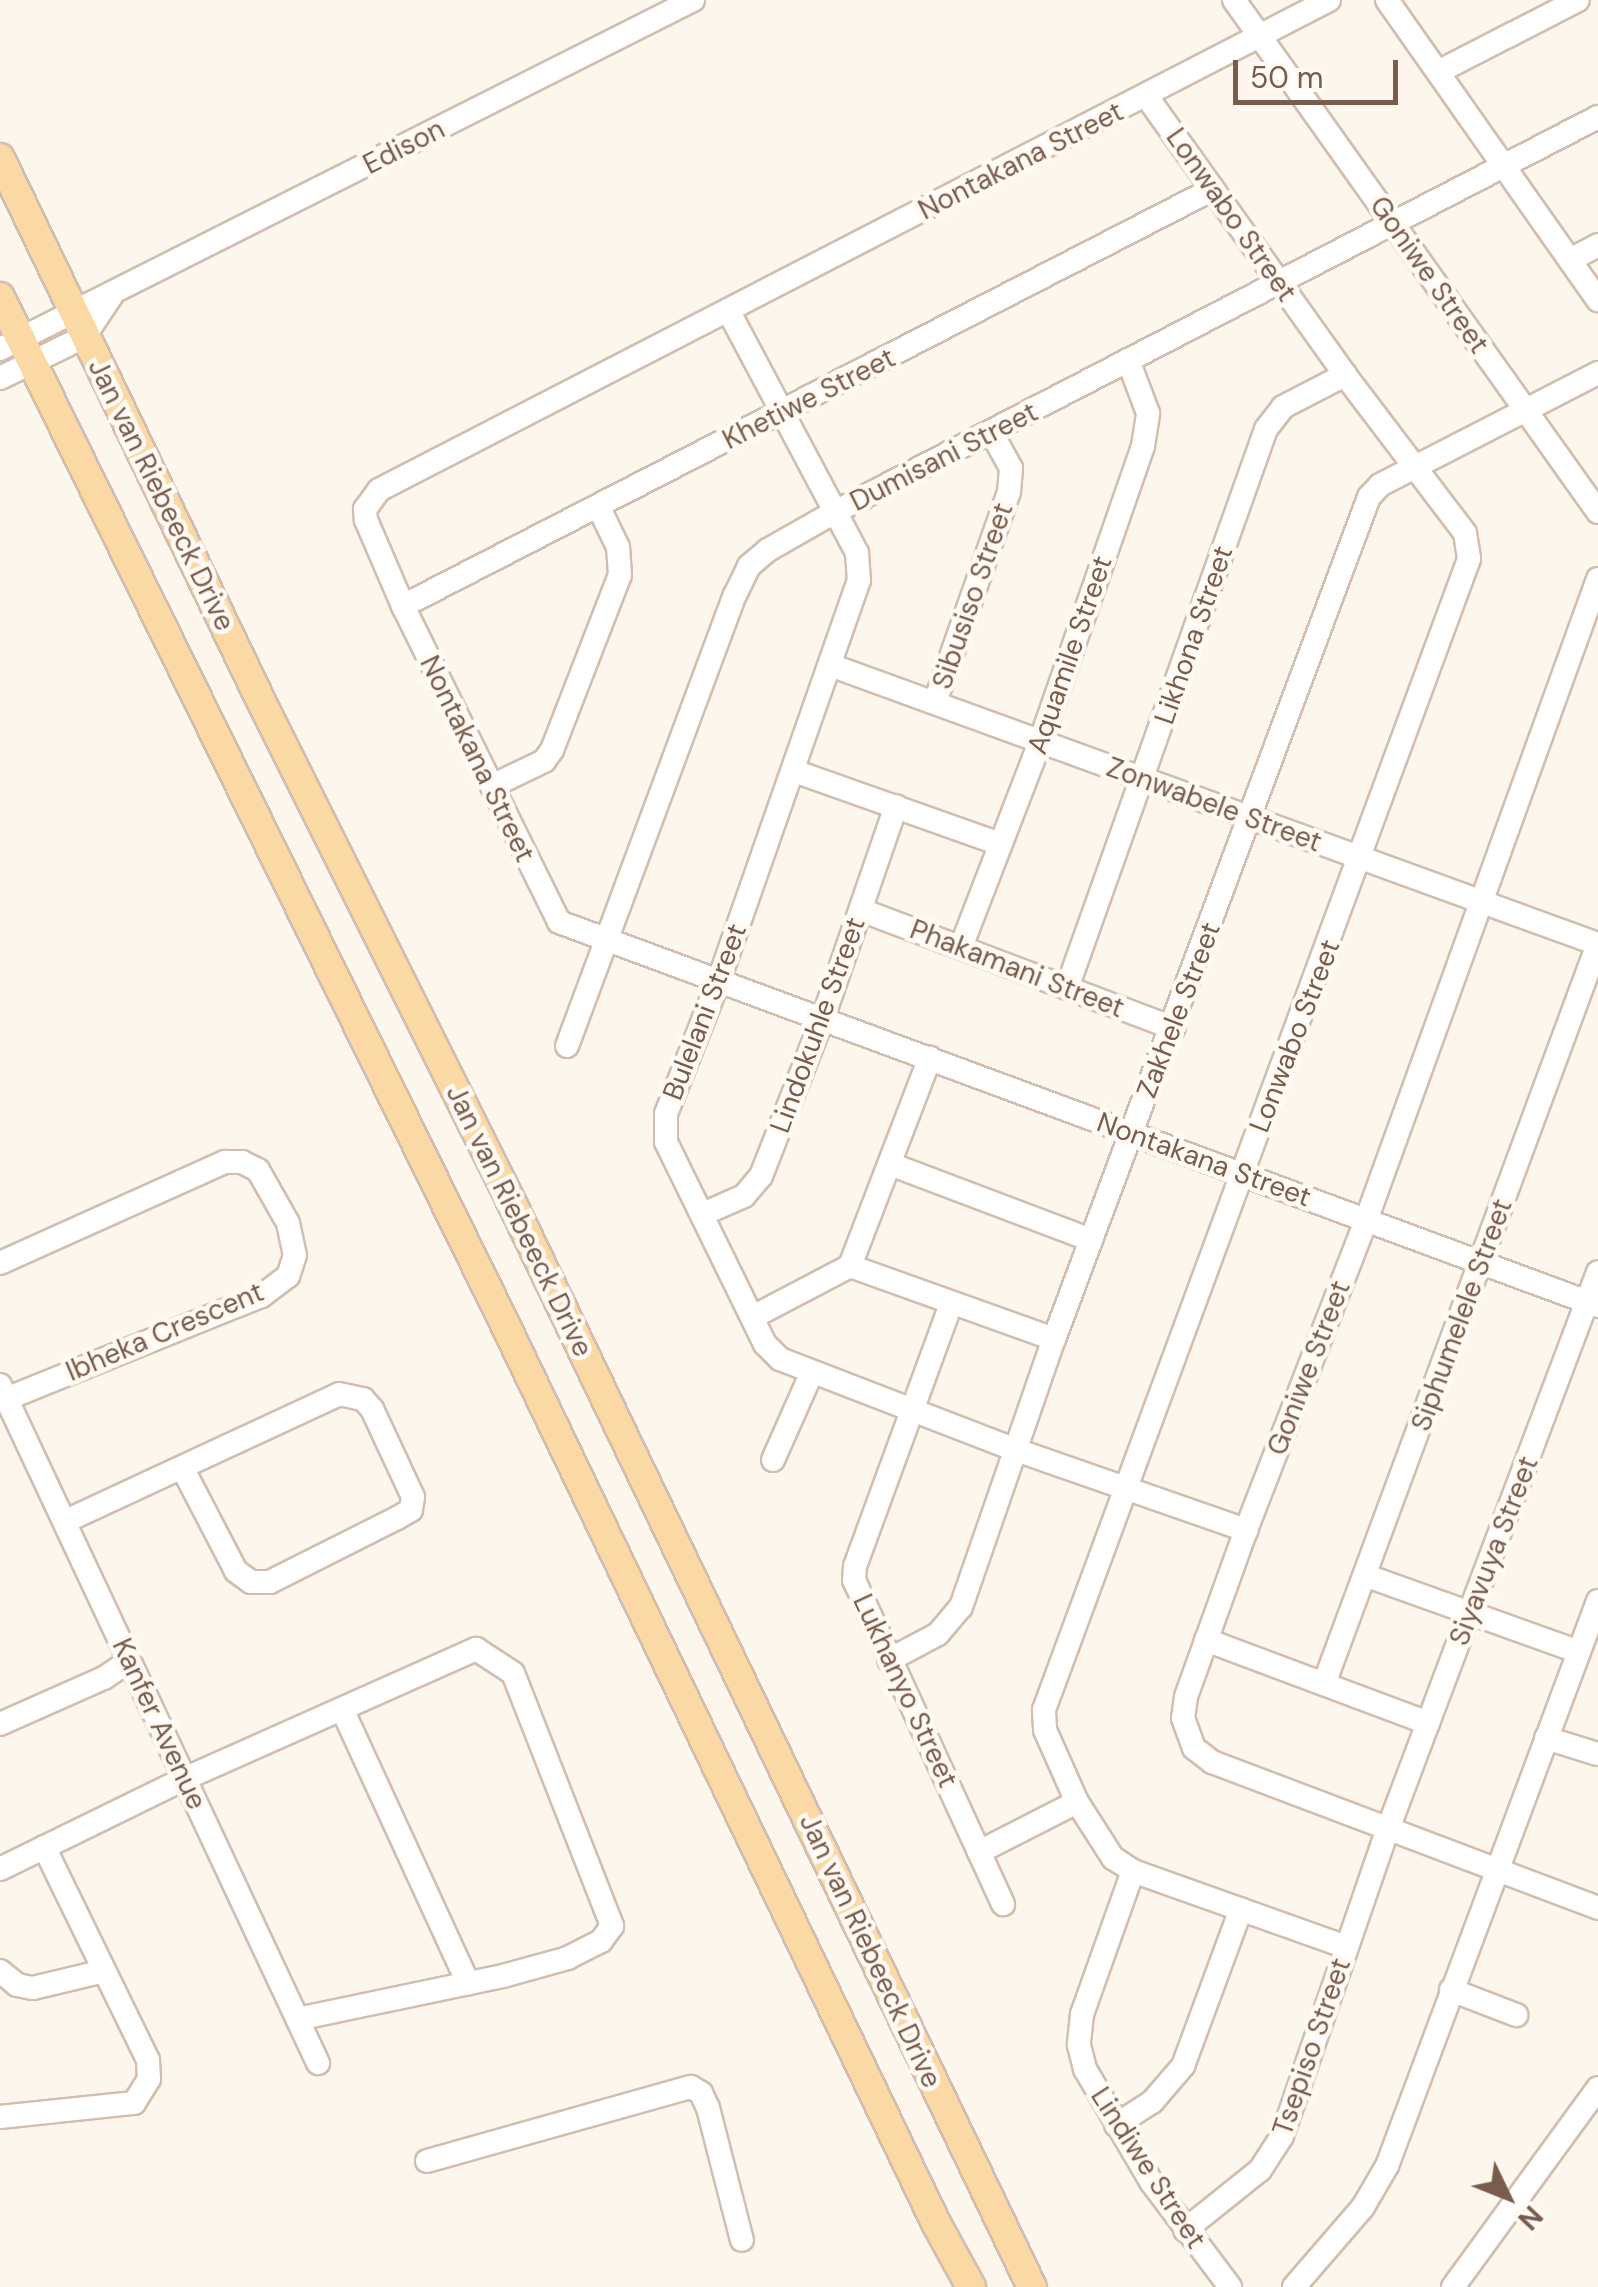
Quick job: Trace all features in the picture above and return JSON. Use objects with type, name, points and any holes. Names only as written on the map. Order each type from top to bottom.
[{"type":"main road","name":"Jan van Riebeeck Drive","points":[[0,158],[78,325],[508,1195],[1032,2287]]},
{"type":"main road","name":"Jan van Riebeeck Drive","points":[[0,297],[17,350],[502,1318],[936,2223],[972,2287]]},
{"type":"street","name":"Edison","points":[[0,378],[17,350],[78,325],[114,292],[693,0]]},
{"type":"street","name":"Goniwe Street","points":[[1234,0],[1598,512]]},
{"type":"street","points":[[1262,38],[1329,0]]},
{"type":"street","points":[[1387,0],[1598,300]]},
{"type":"street","points":[[1438,72],[1578,0]]},
{"type":"street","name":"Nontakana Street","points":[[1262,38],[379,490],[365,509],[366,520],[403,606],[550,912],[569,928],[823,1018],[1592,1304]]},
{"type":"street","name":"Lonwabo Street","points":[[1146,97],[1345,375],[1465,533],[1469,558],[1361,860],[1044,1710],[1050,1746],[1077,1802],[1104,1848],[1133,1871],[1346,1947]]},
{"type":"street","name":"Dumisani Street","points":[[567,1046],[734,595],[750,566],[768,550],[835,512],[1598,117]]},
{"type":"street","name":"Khetiwe Street","points":[[403,606],[1213,188]]},
{"type":"street","points":[[1570,260],[1598,245]]},
{"type":"street","name":"Bulelani Street","points":[[728,312],[785,412],[860,566],[794,771],[664,1129],[771,1351],[812,1372],[1016,1450],[1246,1530]]},
{"type":"street","name":"Aquamile Street","points":[[962,947],[1040,742],[1147,428],[1145,399],[1128,360]]},
{"type":"street","points":[[1526,411],[1598,373]]},
{"type":"street","name":"Likhona Street","points":[[1068,988],[1266,429],[1283,407],[1345,375]]},
{"type":"street","name":"Zakhele Street","points":[[889,1660],[938,1634],[956,1617],[1090,1240],[1252,818],[1362,510],[1380,485],[1526,411]]},
{"type":"street","name":"Sibusiso Street","points":[[935,702],[1009,492],[1011,468],[992,434]]},
{"type":"street","points":[[492,786],[529,770],[552,750],[620,575],[618,547],[599,508]]},
{"type":"street","name":"Goniwe Street","points":[[1598,578],[1367,1218],[1246,1530],[1186,1697],[1183,1718],[1194,1748],[1212,1762],[1598,1908]]},
{"type":"street","name":"Zonwabele Street","points":[[830,666],[1598,944]]},
{"type":"street","points":[[794,771],[1000,844]]},
{"type":"street","name":"Lindokuhle Street","points":[[703,1214],[744,1196],[762,1176],[823,1018],[896,806]]},
{"type":"street","name":"Phakamani Street","points":[[860,910],[1173,1028]]},
{"type":"street","name":"Siphumelele Street","points":[[1324,1684],[1598,944]]},
{"type":"street","points":[[752,1317],[850,1266],[930,1058]]},
{"type":"street","name":"Ibheka Crescent","points":[[0,1263],[224,1162],[242,1162],[258,1170],[288,1223],[294,1255],[288,1276],[261,1296],[3,1392]]},
{"type":"street","points":[[890,1164],[1090,1240]]},
{"type":"street","points":[[850,1266],[1054,1339]]},
{"type":"street","name":"Siyavuya Street","points":[[1388,1829],[1592,1304],[1598,1272]]},
{"type":"street","name":"Lukhanyo Street","points":[[951,1304],[856,1566],[858,1594],[1003,1904]]},
{"type":"street","points":[[773,1460],[812,1372]]},
{"type":"street","name":"Kanfer Avenue","points":[[3,1392],[318,2063]]},
{"type":"street","points":[[66,1521],[184,1470],[339,1394],[363,1399],[372,1409],[414,1497],[411,1510],[397,1518],[270,1582],[251,1582],[236,1571],[184,1470]]},
{"type":"street","points":[[1367,1576],[1470,1614],[1588,1643]]},
{"type":"street","points":[[1294,2287],[1314,2268],[1376,2186],[1546,1738],[1588,1643],[1598,1601]]},
{"type":"street","points":[[1206,1640],[1428,1723]]},
{"type":"street","points":[[0,1869],[184,1778],[476,1649],[512,1673],[612,1926],[600,1940],[568,1958],[468,1984],[297,2018]]},
{"type":"street","points":[[0,1724],[104,1678],[129,1661]]},
{"type":"street","points":[[342,1709],[468,1984]]},
{"type":"street","points":[[1546,1738],[1597,1754]]},
{"type":"street","points":[[979,1852],[1077,1802]]},
{"type":"street","name":"Tsepiso Street","points":[[1186,2230],[1245,2184],[1274,2154],[1388,1829]]},
{"type":"street","points":[[0,2117],[126,2105],[140,2097],[149,2079],[148,2060],[44,1848]]},
{"type":"street","name":"Lindiwe Street","points":[[1133,1871],[1082,2014],[1079,2045],[1085,2068],[1116,2125],[1186,2230],[1230,2287]]},
{"type":"street","points":[[1116,2125],[1152,2102],[1183,2066],[1241,1909]]},
{"type":"street","points":[[0,1971],[17,1985],[33,1988],[104,1971]]},
{"type":"street","points":[[1451,1990],[1516,2015]]},
{"type":"street","points":[[427,2161],[691,2088],[701,2093],[708,2108],[742,2240]]},
{"type":"street","points":[[1454,2287],[1598,2088]]}]
